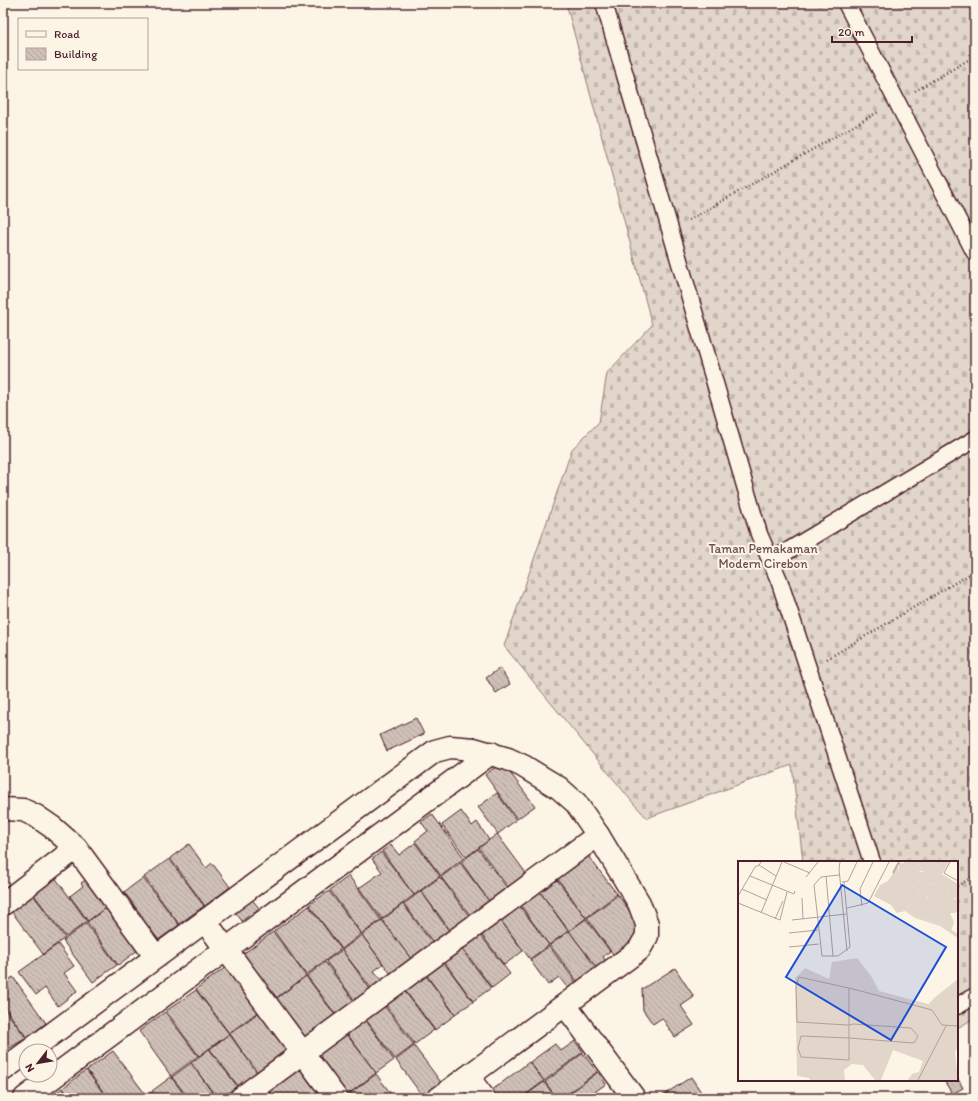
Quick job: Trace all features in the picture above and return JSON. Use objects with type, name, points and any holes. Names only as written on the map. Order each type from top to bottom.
[{"type":"street","points":[[40,1043],[435,751],[450,747],[474,749],[491,753],[523,766],[559,788],[576,803],[598,835],[639,903],[647,924],[647,936],[639,950],[439,1098]]},
{"type":"street","points":[[25,1098],[491,753]]},
{"type":"street","points":[[3,809],[23,810],[36,816],[52,827],[76,848],[156,957]]},
{"type":"street","points":[[241,1098],[598,835]]},
{"type":"street","points":[[3,904],[76,848]]},
{"type":"street","points":[[205,921],[336,1098]]},
{"type":"street","points":[[565,1005],[634,1098]]},
{"type":"street","points":[[3,1070],[18,1059]]},
{"type":"street","points":[[468,1076],[484,1098]]},
{"type":"lane","points":[[604,3],[759,534],[779,580],[810,670],[872,861]]},
{"type":"lane","points":[[846,3],[975,253]]},
{"type":"lane","points":[[771,561],[975,439]]},
{"type":"lane","points":[[958,1005],[975,996]]},
{"type":"path","points":[[670,231],[975,56]]},
{"type":"path","points":[[810,670],[975,571]]},
{"type":"path","points":[[958,885],[975,876]]},
{"type":"green space","name":"Taman Pemakaman Modern Cirebon","points":[[566,3],[975,3],[975,1018],[958,1027],[958,861],[803,861],[792,765],[647,818],[504,646],[572,449],[599,422],[607,373],[652,325]]},
{"type":"building","points":[[500,668],[510,684],[496,693],[486,678]]},
{"type":"building","points":[[416,718],[424,734],[387,751],[380,735]]},
{"type":"building","points":[[502,762],[535,806],[517,819],[485,775]]},
{"type":"building","points":[[497,793],[516,820],[498,834],[478,807]]},
{"type":"building","points":[[461,811],[472,826],[477,822],[489,840],[466,857],[442,825]]},
{"type":"building","points":[[432,814],[464,858],[441,876],[415,841],[428,831],[421,822]]},
{"type":"building","points":[[497,834],[526,873],[508,887],[479,848]]},
{"type":"building","points":[[415,843],[440,876],[414,895],[382,851],[391,845],[399,855]]},
{"type":"building","points":[[189,844],[206,868],[212,863],[230,887],[205,906],[170,858]]},
{"type":"building","points":[[478,849],[507,888],[489,901],[461,862]]},
{"type":"building","points":[[381,852],[414,895],[382,919],[359,888],[382,872],[372,859]]},
{"type":"building","points":[[586,853],[617,894],[586,918],[556,876]]},
{"type":"building","points":[[169,859],[204,906],[179,924],[144,877]]},
{"type":"building","points":[[460,863],[489,901],[470,915],[441,877]]},
{"type":"building","points":[[54,876],[87,921],[66,937],[32,892]]},
{"type":"building","points":[[349,876],[381,920],[362,934],[330,890]]},
{"type":"building","points":[[90,877],[110,904],[88,921],[70,896],[83,886],[81,883]]},
{"type":"building","points":[[440,877],[469,916],[450,930],[421,891]]},
{"type":"building","points":[[555,877],[586,918],[569,931],[538,889]]},
{"type":"building","points":[[143,878],[179,925],[154,943],[137,921],[143,917],[124,892]]},
{"type":"building","points":[[538,889],[568,931],[549,945],[519,903]]},
{"type":"building","points":[[329,891],[361,934],[342,949],[309,905]]},
{"type":"building","points":[[421,891],[449,931],[433,942],[404,904]]},
{"type":"building","points":[[31,892],[65,938],[43,954],[9,908]]},
{"type":"building","points":[[618,895],[646,934],[615,957],[587,918]]},
{"type":"building","points":[[250,897],[259,908],[242,921],[233,909]]},
{"type":"building","points":[[403,904],[432,943],[411,959],[382,920]]},
{"type":"building","points":[[518,904],[549,945],[530,959],[499,918]]},
{"type":"building","points":[[111,905],[142,947],[118,965],[87,922]]},
{"type":"building","points":[[309,906],[341,949],[306,975],[274,931]]},
{"type":"building","points":[[499,918],[523,951],[504,965],[480,932]]},
{"type":"building","points":[[586,919],[610,951],[603,957],[607,963],[598,970],[569,931]]},
{"type":"building","points":[[382,920],[411,959],[391,974],[362,935]]},
{"type":"building","points":[[86,923],[117,965],[93,982],[63,941]]},
{"type":"building","points":[[569,931],[598,970],[579,984],[550,945]]},
{"type":"building","points":[[273,932],[306,976],[276,998],[243,954]]},
{"type":"building","points":[[479,933],[510,974],[492,988],[461,946]]},
{"type":"building","points":[[362,935],[383,964],[374,971],[382,980],[371,988],[342,950]]},
{"type":"building","points":[[58,944],[74,966],[64,973],[77,991],[58,1006],[45,988],[36,995],[19,972]]},
{"type":"building","points":[[549,946],[578,985],[570,991],[559,977],[548,985],[530,960]]},
{"type":"building","points":[[460,947],[491,988],[473,1001],[443,960]]},
{"type":"building","points":[[342,950],[370,989],[355,1001],[326,961]]},
{"type":"building","points":[[442,960],[473,1002],[455,1014],[425,973]]},
{"type":"building","points":[[325,962],[354,1001],[336,1015],[307,976]]},
{"type":"building","points":[[226,967],[258,1012],[229,1033],[196,989]]},
{"type":"building","points":[[675,968],[694,997],[681,1006],[694,1025],[675,1037],[662,1018],[653,1024],[643,1010],[642,989]]},
{"type":"building","points":[[424,973],[455,1015],[435,1030],[404,989]]},
{"type":"building","points":[[306,976],[335,1015],[305,1037],[276,999]]},
{"type":"building","points":[[13,977],[46,1023],[27,1038],[3,1005],[3,984]]},
{"type":"building","points":[[403,989],[434,1030],[415,1044],[384,1003]]},
{"type":"building","points":[[196,990],[229,1034],[199,1056],[166,1011]]},
{"type":"building","points":[[383,1004],[414,1045],[395,1059],[364,1017]]},
{"type":"building","points":[[3,1007],[26,1038],[3,1052]]},
{"type":"building","points":[[165,1012],[198,1056],[171,1076],[139,1031]]},
{"type":"building","points":[[259,1012],[286,1050],[257,1072],[230,1034]]},
{"type":"building","points":[[364,1018],[394,1060],[376,1073],[346,1032]]},
{"type":"building","points":[[345,1032],[376,1073],[347,1095],[317,1053]]},
{"type":"building","points":[[229,1034],[257,1072],[238,1086],[210,1049]]},
{"type":"building","points":[[575,1041],[583,1052],[544,1081],[530,1062],[555,1044],[561,1051]]},
{"type":"building","points":[[414,1046],[443,1085],[425,1098],[396,1060]]},
{"type":"building","points":[[209,1049],[237,1086],[221,1098],[217,1098],[191,1063]]},
{"type":"building","points":[[113,1051],[146,1095],[142,1098],[108,1098],[87,1070]]},
{"type":"building","points":[[583,1053],[597,1072],[562,1098],[557,1098],[545,1082]]},
{"type":"building","points":[[529,1062],[544,1081],[521,1098],[496,1098],[491,1091]]},
{"type":"building","points":[[191,1063],[216,1098],[188,1098],[172,1077]]},
{"type":"building","points":[[297,1065],[322,1098],[275,1098],[267,1088]]},
{"type":"building","points":[[86,1070],[107,1098],[70,1098],[63,1088]]},
{"type":"building","points":[[598,1072],[606,1084],[593,1093],[597,1098],[564,1098]]},
{"type":"building","points":[[376,1074],[394,1098],[350,1098],[348,1095]]},
{"type":"building","points":[[171,1077],[187,1098],[157,1098],[152,1091]]},
{"type":"building","points":[[691,1077],[705,1098],[659,1098]]},
{"type":"building","points":[[958,1079],[963,1088],[952,1094],[945,1081],[958,1081]]},
{"type":"building","points":[[544,1082],[556,1098],[522,1098]]},
{"type":"building","points":[[62,1088],[69,1098],[49,1098]]},
{"type":"building","points":[[266,1088],[274,1098],[253,1098]]},
{"type":"building","points":[[151,1092],[155,1098],[143,1098]]}]
